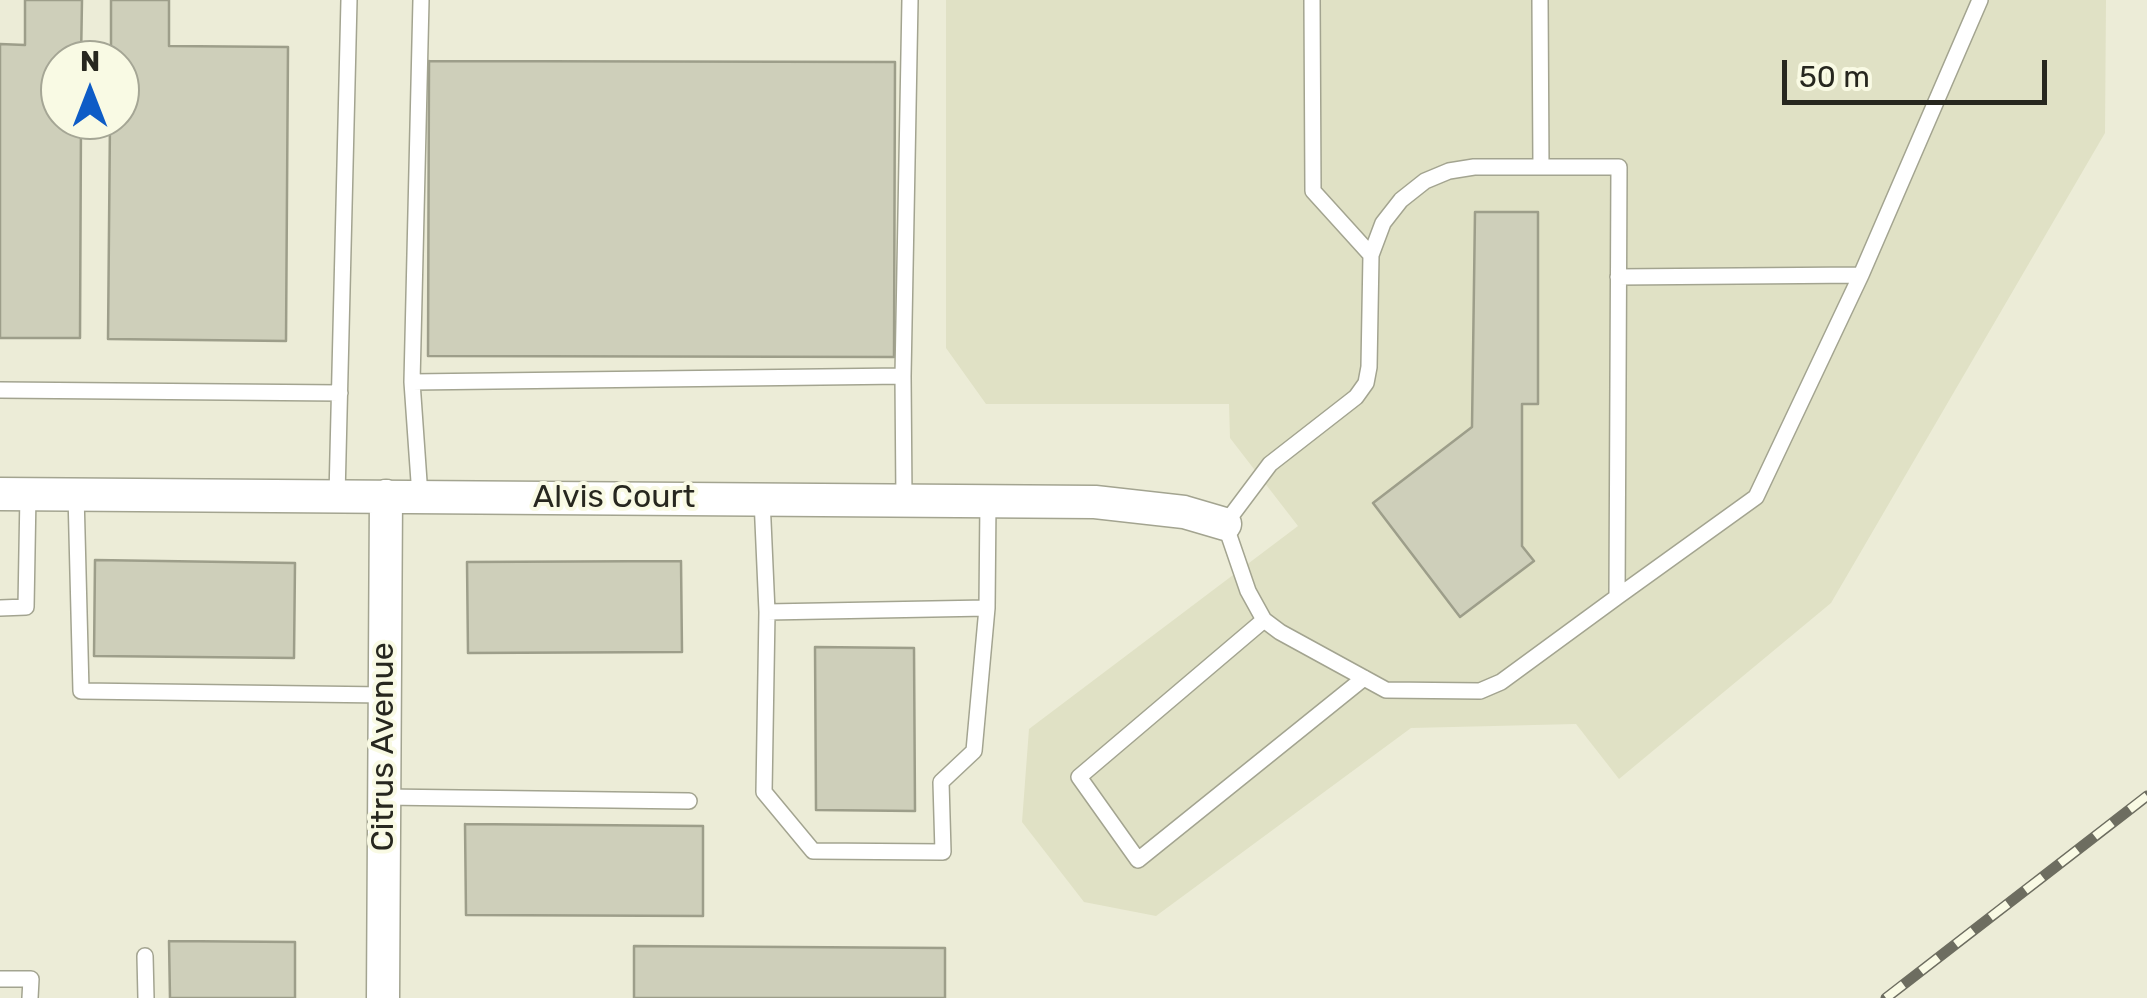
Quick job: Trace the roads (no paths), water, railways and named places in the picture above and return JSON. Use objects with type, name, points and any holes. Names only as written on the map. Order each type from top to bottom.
[{"type":"street","name":"Alvis Court","points":[[14,494],[988,501],[1147,506],[1224,524]]},
{"type":"street","name":"Citrus Avenue","points":[[382,998],[386,496]]},
{"type":"lane","points":[[337,496],[349,0]]},
{"type":"lane","points":[[420,496],[412,382],[421,0]]},
{"type":"lane","points":[[904,500],[910,0]]},
{"type":"lane","points":[[1312,0],[1313,191],[1371,255]]},
{"type":"lane","points":[[1540,0],[1541,167]]},
{"type":"lane","points":[[1618,597],[1619,167],[1474,167],[1449,171],[1401,200],[1383,223],[1371,255],[1366,383],[1356,397],[1270,464],[1224,524],[1248,591],[1264,620],[1280,632],[1386,690],[1480,691],[1501,682],[1756,497],[1861,274],[1980,0]]},
{"type":"lane","points":[[1618,277],[1861,274]]},
{"type":"lane","points":[[412,382],[903,376]]},
{"type":"lane","points":[[0,390],[340,393]]},
{"type":"lane","points":[[0,608],[26,607],[14,494]]},
{"type":"lane","points":[[76,494],[81,691],[384,695]]},
{"type":"lane","points":[[762,499],[767,612],[764,792],[813,851],[943,852],[942,782],[974,751],[986,608],[988,501]]},
{"type":"lane","points":[[767,612],[986,608]]},
{"type":"lane","points":[[1264,620],[1079,777],[1138,860],[1364,678]]},
{"type":"lane","points":[[384,797],[689,801]]},
{"type":"lane","points":[[144,956],[146,998]]},
{"type":"lane","points":[[0,978],[31,979],[30,998]]},
{"type":"railway","points":[[1886,998],[2147,796]]}]
